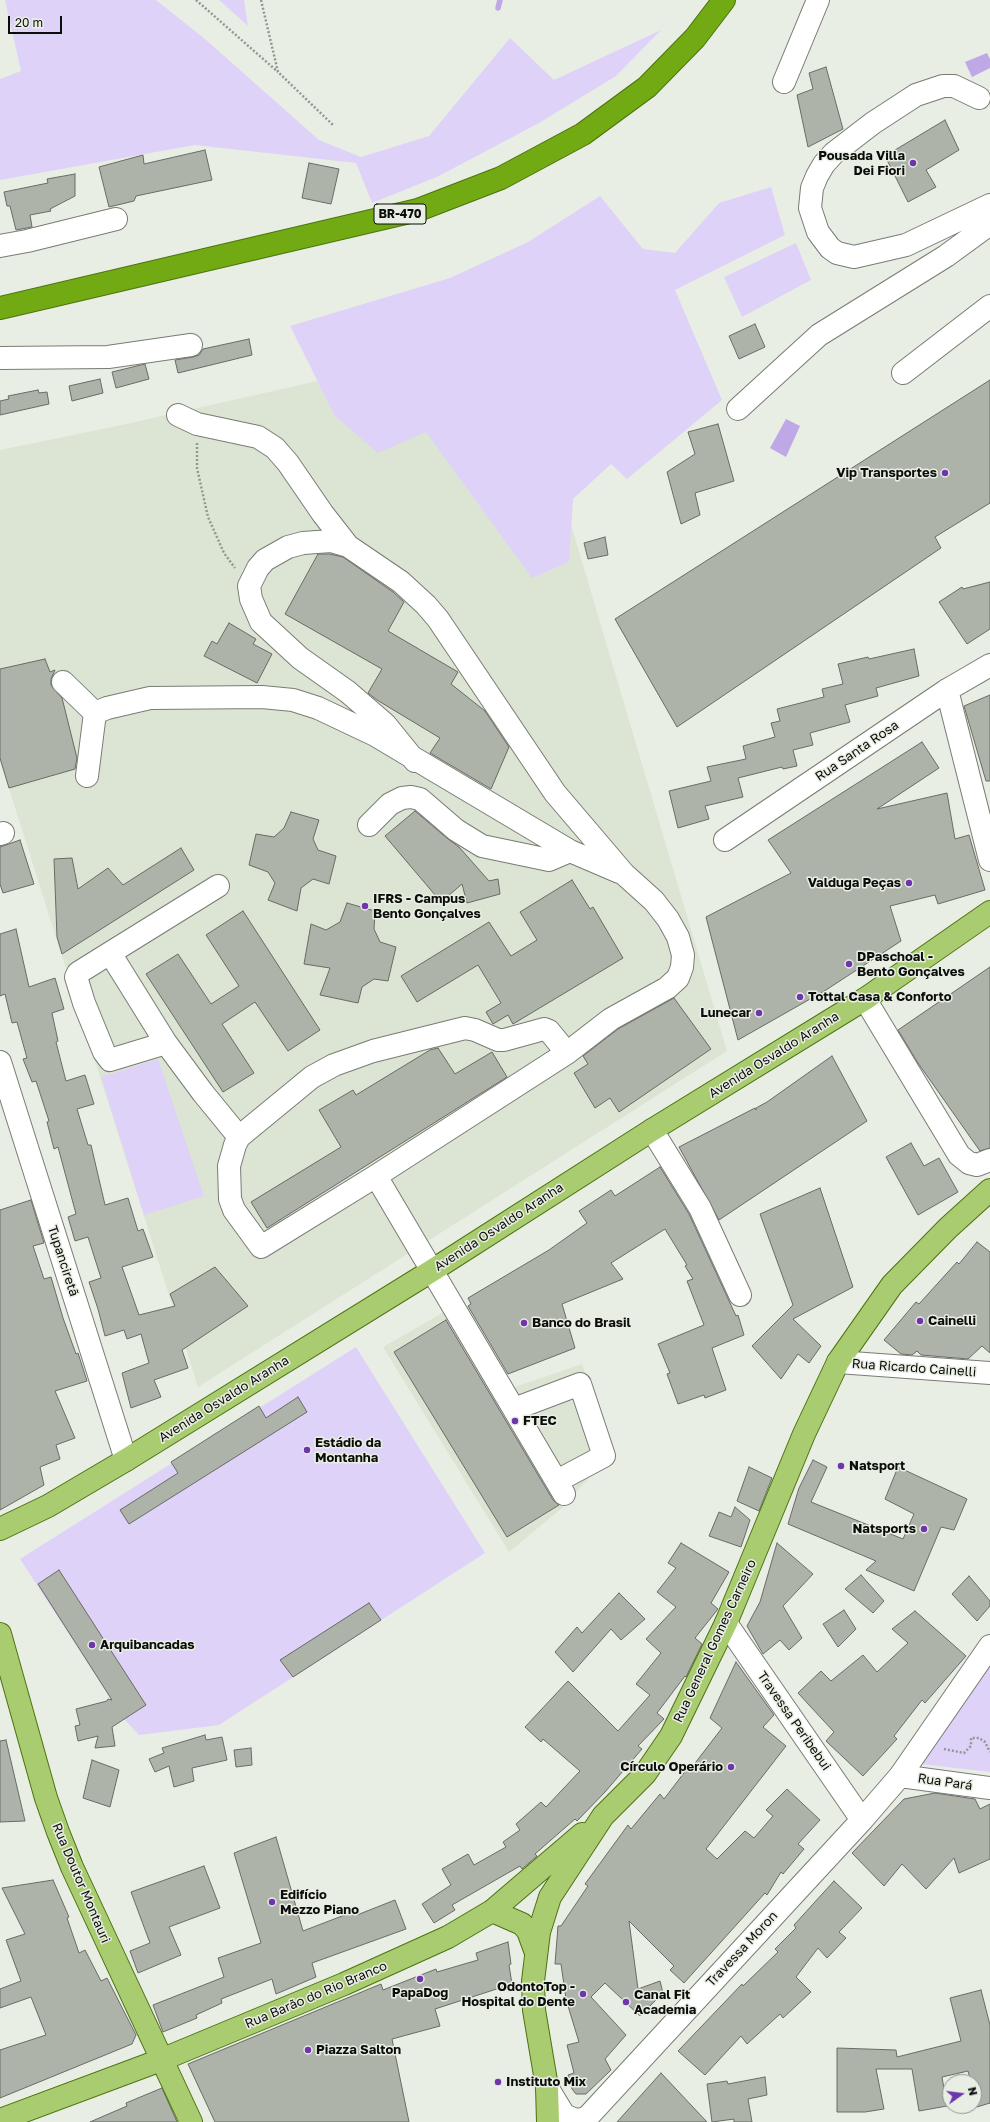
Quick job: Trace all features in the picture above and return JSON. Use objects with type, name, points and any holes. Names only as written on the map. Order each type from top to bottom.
[{"type":"highway","name":"BR-470","points":[[5,306],[418,210],[501,178],[584,134],[647,87],[695,38],[724,0]]},
{"type":"main road","name":"Avenida Osvaldo Aranha","points":[[0,1529],[48,1506],[126,1460],[433,1270],[652,1130],[865,999],[990,912]]},
{"type":"main road","name":"Rua General Gomes Carneiro","points":[[548,2122],[547,2087],[534,2010],[533,1981],[535,1950],[550,1897],[603,1816],[645,1774],[671,1736],[726,1623],[804,1434],[838,1362],[892,1285],[948,1228],[990,1190]]},
{"type":"main road","name":"Rua Doutor Montauri","points":[[0,1634],[46,1798],[58,1832],[161,2060],[191,2122]]},
{"type":"main road","name":"Rua Barão do Rio Branco","points":[[0,2120],[161,2060],[404,1958],[448,1937],[492,1911],[603,1816]]},
{"type":"main road","points":[[492,1911],[522,1924],[528,1931],[535,1950]]},
{"type":"street","points":[[784,82],[818,0]]},
{"type":"street","points":[[979,98],[954,86],[943,86],[916,96],[872,123],[834,153],[824,164],[812,188],[810,208],[818,232],[830,248],[837,253],[854,257],[906,245],[990,205]]},
{"type":"street","points":[[0,246],[27,241],[116,219]]},
{"type":"street","points":[[738,409],[819,335],[946,256],[990,224]]},
{"type":"street","points":[[903,373],[990,306]]},
{"type":"street","points":[[0,358],[108,357],[191,345]]},
{"type":"street","points":[[178,415],[197,424],[258,437],[274,448],[288,463],[323,514],[348,546]]},
{"type":"street","points":[[415,761],[385,724],[348,692],[300,658],[272,634],[261,622],[251,599],[249,586],[258,568],[265,560],[288,547],[303,543],[331,541],[348,546],[401,582],[426,605],[438,619],[555,793],[624,874],[654,901],[668,919],[678,937],[683,955],[682,967],[678,978],[667,988],[610,1019],[567,1052],[376,1176],[261,1248],[234,1210],[230,1199],[230,1166],[235,1145],[239,1137],[312,1077],[334,1065],[373,1051],[457,1029],[475,1030],[498,1040],[504,1040],[544,1029],[549,1031],[567,1052]]},
{"type":"street","name":"Rua Santa Rosa","points":[[725,840],[947,690],[990,664]]},
{"type":"street","points":[[63,682],[95,713]]},
{"type":"street","points":[[947,690],[990,860]]},
{"type":"street","points":[[95,713],[107,708],[150,698],[262,697],[293,700],[318,708],[389,743],[415,761],[570,851],[624,874]]},
{"type":"street","points":[[87,776],[95,713]]},
{"type":"street","points":[[369,825],[390,804],[402,798],[411,797],[420,799],[456,830],[482,846],[549,860],[570,851]]},
{"type":"street","points":[[166,1043],[110,1060],[90,1018],[76,977],[78,973],[218,886]]},
{"type":"street","points":[[110,953],[166,1043],[203,1093],[239,1137]]},
{"type":"street","points":[[865,999],[960,1155],[969,1163],[977,1165],[990,1160]]},
{"type":"street","name":"Tupanciretã","points":[[0,1062],[126,1460]]},
{"type":"street","points":[[652,1130],[700,1208],[740,1295]]},
{"type":"street","points":[[376,1176],[433,1270],[560,1488],[604,1456],[580,1384],[514,1409]]},
{"type":"street","name":"Rua Ricardo Cainelli","points":[[838,1362],[990,1373]]},
{"type":"street","name":"Travessa Peribebui","points":[[726,1623],[862,1820]]},
{"type":"street","name":"Travessa Moron","points":[[585,2120],[862,1820],[900,1776],[990,1646]]},
{"type":"street","name":"Rua Pará","points":[[900,1776],[990,1788]]},
{"type":"street","points":[[547,2087],[564,2115],[576,2120],[585,2120]]},
{"type":"path","points":[[196,0],[278,72],[334,125]]},
{"type":"path","points":[[261,0],[278,72]]},
{"type":"path","points":[[197,424],[197,468],[208,516],[224,552],[249,586]]},
{"type":"path","points":[[939,1752],[946,1748],[964,1753],[971,1746],[971,1738],[979,1738],[985,1742],[990,1752]]},
{"type":"shaded area","points":[[5,0],[156,0],[205,39],[319,140],[361,157],[429,136],[510,38],[554,80],[661,30],[616,76],[539,123],[439,176],[372,203],[356,163],[195,145],[0,180],[0,79],[21,71]]},
{"type":"shaded area","points":[[219,0],[244,0],[248,26]]},
{"type":"shaded area","points":[[987,53],[990,59],[990,68],[972,77],[965,62]]},
{"type":"shaded area","points":[[771,187],[785,235],[675,290],[722,400],[627,479],[611,464],[573,499],[569,562],[532,578],[426,432],[378,453],[335,416],[290,326],[450,278],[528,242],[600,196],[643,249],[675,253],[719,203]]},
{"type":"shaded area","points":[[796,243],[811,280],[742,317],[724,277]]},
{"type":"shaded area","name":"IFRS - Campus Bento Gonçalves","points":[[514,332],[727,1051],[198,1387],[0,760],[0,450],[117,426],[300,385]]},
{"type":"shaded area","points":[[786,419],[800,426],[786,457],[770,448]]},
{"type":"shaded area","points":[[158,1059],[204,1196],[144,1215],[101,1077]]},
{"type":"shaded area","name":"FTEC","points":[[458,1304],[506,1390],[582,1364],[613,1451],[562,1508],[509,1552],[383,1347]]},
{"type":"shaded area","name":"Estádio da Montanha","points":[[356,1347],[485,1553],[219,1725],[139,1735],[124,1719],[20,1559]]},
{"type":"shaded area","points":[[990,1664],[990,1772],[920,1764]]},
{"type":"building","points":[[826,67],[843,129],[808,147],[797,95],[813,89],[809,73]]},
{"type":"building","name":"Pousada Villa Dei Fiori","points":[[945,120],[959,150],[926,170],[936,187],[908,202],[885,156]]},
{"type":"building","points":[[205,150],[212,180],[136,196],[134,201],[109,207],[99,167],[143,155],[144,164]]},
{"type":"building","points":[[309,163],[339,169],[331,204],[302,198]]},
{"type":"building","points":[[75,174],[75,196],[50,209],[51,211],[30,215],[32,227],[16,230],[10,206],[7,206],[4,192],[48,183],[47,179]]},
{"type":"building","points":[[755,324],[765,347],[739,359],[729,336]]},
{"type":"building","points":[[249,339],[252,355],[178,373],[175,360],[199,355],[203,349]]},
{"type":"building","points":[[145,364],[149,379],[116,388],[112,372]]},
{"type":"building","points":[[100,379],[103,393],[72,401],[69,386]]},
{"type":"building","points":[[990,380],[990,503],[935,537],[941,548],[677,727],[615,619]]},
{"type":"building","points":[[38,390],[39,393],[47,392],[49,404],[0,415],[0,401],[9,399],[8,396]]},
{"type":"building","points":[[718,424],[734,481],[695,493],[700,515],[681,524],[667,472],[695,454],[688,432]]},
{"type":"building","points":[[605,537],[608,555],[588,559],[584,543]]},
{"type":"building","points":[[318,554],[330,554],[343,557],[393,592],[404,602],[388,631],[458,672],[451,684],[485,711],[509,747],[491,789],[430,753],[440,738],[368,693],[382,669],[285,614]]},
{"type":"building","points":[[990,582],[990,629],[967,644],[939,602],[962,587],[963,589]]},
{"type":"building","points":[[229,623],[256,639],[253,644],[272,654],[257,683],[204,656],[212,641],[217,644]]},
{"type":"building","points":[[914,649],[919,676],[876,688],[878,696],[845,705],[850,722],[810,733],[813,745],[793,750],[797,766],[783,769],[782,767],[738,778],[743,797],[705,806],[709,819],[678,828],[669,791],[711,781],[707,767],[746,759],[743,746],[775,737],[771,723],[780,721],[777,709],[824,697],[822,689],[843,684],[838,664]]},
{"type":"building","points":[[45,659],[50,672],[55,670],[51,679],[51,685],[62,698],[77,758],[75,769],[9,788],[0,758],[0,669]]},
{"type":"building","points":[[990,695],[990,781],[986,781],[964,706]]},
{"type":"building","points":[[922,742],[939,768],[877,809],[947,793],[955,839],[969,835],[985,890],[938,904],[935,895],[890,906],[901,941],[826,990],[738,1040],[706,917],[791,873],[768,840]]},
{"type":"building","points":[[415,811],[459,847],[489,881],[498,879],[500,894],[467,903],[462,884],[441,902],[385,836]]},
{"type":"building","points":[[291,812],[319,820],[313,839],[318,850],[336,856],[329,884],[313,879],[301,888],[297,911],[268,900],[275,883],[268,872],[249,865],[256,834],[274,837],[284,828]]},
{"type":"building","points":[[20,840],[34,884],[3,893],[0,884],[0,847]]},
{"type":"building","points":[[181,848],[194,870],[62,954],[57,937],[54,859],[72,858],[78,889],[108,868],[123,885]]},
{"type":"building","points":[[572,880],[590,909],[593,907],[623,958],[513,1024],[508,1015],[493,1024],[486,1012],[501,1003],[478,965],[417,1002],[401,976],[489,922],[511,956],[537,940],[520,912]]},
{"type":"building","points":[[347,903],[375,911],[374,929],[380,942],[396,947],[388,981],[374,979],[362,987],[358,1003],[320,995],[330,968],[304,964],[311,924],[326,930],[340,922]]},
{"type":"building","points":[[243,911],[320,1030],[288,1051],[255,1002],[222,1024],[254,1073],[223,1092],[146,974],[178,954],[211,1004],[239,986],[206,935]]},
{"type":"building","points":[[16,929],[29,987],[55,978],[64,1009],[52,1013],[58,1041],[56,1042],[66,1081],[85,1075],[94,1104],[77,1109],[88,1145],[91,1145],[105,1205],[128,1198],[138,1231],[143,1229],[153,1257],[122,1267],[139,1315],[175,1306],[170,1294],[215,1267],[248,1306],[182,1350],[188,1368],[154,1380],[161,1397],[131,1408],[122,1373],[149,1363],[141,1334],[127,1339],[124,1330],[105,1336],[89,1282],[101,1278],[88,1237],[75,1241],[68,1217],[76,1214],[58,1147],[54,1149],[47,1122],[49,1121],[36,1081],[32,1082],[23,1059],[27,1058],[17,1022],[12,1023],[5,994],[0,996],[0,934]]},
{"type":"building","points":[[990,967],[990,1148],[980,1151],[918,1063],[898,1030]]},
{"type":"building","points":[[674,998],[711,1049],[619,1112],[610,1098],[595,1108],[574,1073],[588,1064],[583,1056],[618,1029]]},
{"type":"building","points":[[438,1048],[455,1074],[492,1052],[507,1077],[267,1228],[251,1202],[341,1147],[319,1110],[353,1090],[356,1095],[430,1050]]},
{"type":"building","points":[[832,1056],[867,1121],[719,1220],[679,1147],[755,1108],[756,1110],[756,1108],[767,1102]]},
{"type":"building","points":[[911,1143],[924,1166],[939,1158],[958,1192],[918,1215],[886,1157]]},
{"type":"building","points":[[660,1167],[689,1214],[736,1316],[738,1315],[744,1335],[712,1348],[726,1390],[705,1398],[704,1395],[678,1404],[667,1374],[670,1373],[658,1344],[704,1325],[687,1281],[693,1279],[685,1266],[687,1265],[665,1229],[611,1263],[623,1279],[562,1304],[575,1348],[508,1374],[468,1306],[471,1304],[468,1298],[549,1250],[587,1223],[579,1211],[611,1190],[615,1196]]},
{"type":"building","points":[[820,1188],[853,1287],[793,1319],[821,1346],[809,1363],[798,1354],[781,1379],[752,1346],[793,1305],[760,1214]]},
{"type":"building","points":[[31,1200],[44,1243],[33,1246],[44,1279],[51,1277],[63,1318],[76,1354],[78,1353],[87,1381],[55,1391],[75,1438],[56,1445],[60,1459],[40,1467],[44,1485],[0,1510],[0,1210]]},
{"type":"building","points":[[977,1242],[990,1252],[990,1353],[982,1346],[968,1359],[921,1355],[917,1351],[912,1355],[901,1354],[884,1340],[916,1302],[919,1304],[957,1262],[959,1264]]},
{"type":"building","points":[[446,1320],[553,1500],[559,1505],[507,1537],[394,1352]]},
{"type":"building","points":[[298,1397],[307,1412],[129,1524],[120,1510],[178,1473],[171,1462],[259,1406],[266,1418]]},
{"type":"building","points":[[813,1460],[827,1467],[811,1502],[903,1539],[914,1514],[885,1499],[898,1467],[967,1499],[954,1530],[941,1527],[914,1591],[866,1570],[876,1561],[788,1524],[799,1488]]},
{"type":"building","points":[[749,1467],[772,1478],[759,1511],[737,1501]]},
{"type":"building","points":[[735,1507],[750,1520],[741,1547],[709,1536],[719,1512],[731,1517]]},
{"type":"building","points":[[681,1543],[729,1572],[711,1603],[718,1609],[695,1638],[702,1644],[686,1677],[685,1676],[657,1713],[664,1719],[638,1746],[642,1749],[605,1792],[577,1821],[575,1819],[535,1854],[537,1856],[522,1869],[520,1866],[452,1905],[455,1910],[434,1923],[422,1904],[451,1885],[442,1869],[468,1854],[474,1865],[506,1847],[503,1842],[520,1830],[516,1824],[541,1802],[546,1807],[580,1771],[543,1739],[541,1742],[525,1727],[568,1681],[618,1731],[650,1695],[636,1684],[661,1653],[646,1639],[676,1607],[657,1592],[676,1568],[668,1563]]},
{"type":"building","points":[[777,1543],[813,1574],[783,1606],[802,1638],[789,1650],[780,1640],[763,1654],[747,1626],[760,1602]]},
{"type":"building","name":"Arquibancadas","points":[[59,1570],[146,1705],[112,1727],[115,1746],[95,1748],[98,1736],[78,1741],[75,1726],[80,1725],[76,1709],[107,1701],[108,1699],[112,1700],[38,1584]]},
{"type":"building","points":[[861,1575],[884,1601],[873,1613],[845,1589]]},
{"type":"building","points":[[969,1576],[990,1601],[990,1606],[977,1621],[952,1594]]},
{"type":"building","points":[[619,1593],[645,1619],[621,1640],[611,1629],[573,1672],[555,1652],[577,1627],[582,1633]]},
{"type":"building","points":[[369,1603],[381,1620],[293,1677],[280,1660]]},
{"type":"building","points":[[844,1610],[856,1629],[838,1647],[823,1624]]},
{"type":"building","points":[[915,1611],[966,1656],[925,1703],[922,1700],[894,1736],[897,1739],[863,1776],[826,1741],[834,1732],[798,1693],[821,1671],[831,1681],[863,1655],[877,1672],[908,1643],[892,1629]]},
{"type":"building","points":[[736,1662],[774,1715],[763,1727],[786,1746],[706,1849],[717,1859],[745,1831],[754,1838],[773,1816],[766,1810],[787,1789],[820,1820],[798,1844],[804,1849],[783,1874],[781,1872],[767,1895],[765,1893],[684,1983],[670,1970],[674,1966],[629,1921],[638,1989],[660,1981],[663,1993],[640,2016],[605,1983],[591,1997],[626,2035],[605,2059],[611,2070],[586,2094],[576,2094],[572,2089],[568,2075],[574,2073],[567,2045],[579,2042],[567,2006],[561,1964],[555,1964],[558,1926],[561,1926],[588,1886],[585,1884],[628,1825],[631,1829],[660,1794],[664,1799],[687,1769],[689,1771],[722,1728],[710,1718]]},
{"type":"building","points":[[205,1735],[206,1740],[222,1737],[227,1760],[192,1768],[194,1781],[174,1787],[169,1766],[155,1772],[149,1759],[164,1753],[162,1748]]},
{"type":"building","points":[[6,1740],[25,1821],[0,1822],[0,1741]]},
{"type":"building","points":[[251,1748],[252,1765],[236,1767],[234,1750]]},
{"type":"building","points":[[92,1760],[119,1770],[110,1807],[83,1798]]},
{"type":"building","points":[[935,1793],[975,1799],[980,1809],[990,1804],[990,1859],[959,1873],[954,1858],[926,1889],[902,1864],[884,1886],[852,1853],[904,1799]]},
{"type":"building","points":[[276,1837],[303,1931],[355,1911],[357,1915],[395,1900],[406,1929],[312,1963],[316,1977],[276,1994],[272,1979],[221,1999],[222,2003],[196,2015],[197,2018],[163,2032],[153,2005],[224,1977],[218,1958],[261,1943],[234,1853]]},
{"type":"building","points":[[204,1866],[220,1908],[169,1927],[181,1955],[138,1973],[130,1951],[150,1943],[131,1892]]},
{"type":"building","points":[[53,1880],[69,1917],[67,1918],[79,1953],[85,1950],[101,1981],[107,1978],[136,2035],[132,2044],[0,2098],[0,2050],[46,2035],[31,1997],[0,2008],[0,1989],[21,1981],[6,1940],[25,1934],[2,1888]]},
{"type":"building","points":[[834,1881],[862,1908],[839,1932],[846,1938],[827,1958],[818,1948],[796,1977],[811,1992],[783,2018],[780,2014],[747,2044],[741,2036],[705,2075],[678,2051],[742,1984],[743,1986],[778,1952],[775,1949],[796,1928],[794,1925]]},
{"type":"building","name":"Piazza Salton","points":[[508,1942],[512,1984],[435,2009],[440,2026],[392,2039],[409,2122],[215,2122],[188,2064],[381,1984],[383,1990],[436,1969],[437,1972],[478,1960],[476,1953]]},
{"type":"building","points":[[981,1990],[990,2025],[990,2103],[982,2105],[982,2074],[969,2074],[968,2071],[955,2074],[942,2074],[942,2107],[919,2111],[912,2069],[876,2069],[884,2109],[865,2112],[837,2112],[837,2048],[896,2050],[897,2057],[961,2041],[950,1998]]},
{"type":"building","points":[[661,2073],[707,2122],[617,2122]]},
{"type":"building","points":[[765,2077],[767,2095],[748,2099],[752,2122],[734,2122],[734,2119],[712,2122],[707,2084],[727,2081],[728,2084]]},
{"type":"building","points":[[162,2088],[177,2122],[90,2122],[127,2106],[126,2103]]},
{"type":"waterway","points":[[498,8],[500,0]]},
{"type":"place","name":"Pousada Villa Dei Fiori","points":[[913,163]]},
{"type":"place","name":"Vip Transportes","points":[[945,473]]},
{"type":"place","name":"Valduga Peças","points":[[909,883]]},
{"type":"place","name":"IFRS - Campus Bento Gonçalves","points":[[365,906]]},
{"type":"place","name":"DPaschoal - Bento Gonçalves","points":[[849,964]]},
{"type":"place","name":"Tottal Casa & Conforto","points":[[800,997]]},
{"type":"place","name":"Lunecar","points":[[759,1013]]},
{"type":"place","name":"Cainelli","points":[[920,1321]]},
{"type":"place","name":"Banco do Brasil","points":[[524,1323]]},
{"type":"place","name":"FTEC","points":[[515,1421]]},
{"type":"place","name":"Estádio da Montanha","points":[[307,1450]]},
{"type":"place","name":"Natsport","points":[[841,1466]]},
{"type":"place","name":"Natsports","points":[[924,1529]]},
{"type":"place","name":"Arquibancadas","points":[[92,1645]]},
{"type":"place","name":"Círculo Operário","points":[[731,1767]]},
{"type":"place","name":"Edifício Mezzo Piano","points":[[272,1902]]},
{"type":"place","name":"PapaDog","points":[[420,1979]]},
{"type":"place","name":"OdontoTop - Hospital do Dente","points":[[583,1994]]},
{"type":"place","name":"Canal Fit Academia","points":[[626,2002]]},
{"type":"place","name":"Piazza Salton","points":[[308,2050]]},
{"type":"place","name":"Instituto Mix","points":[[498,2082]]}]
